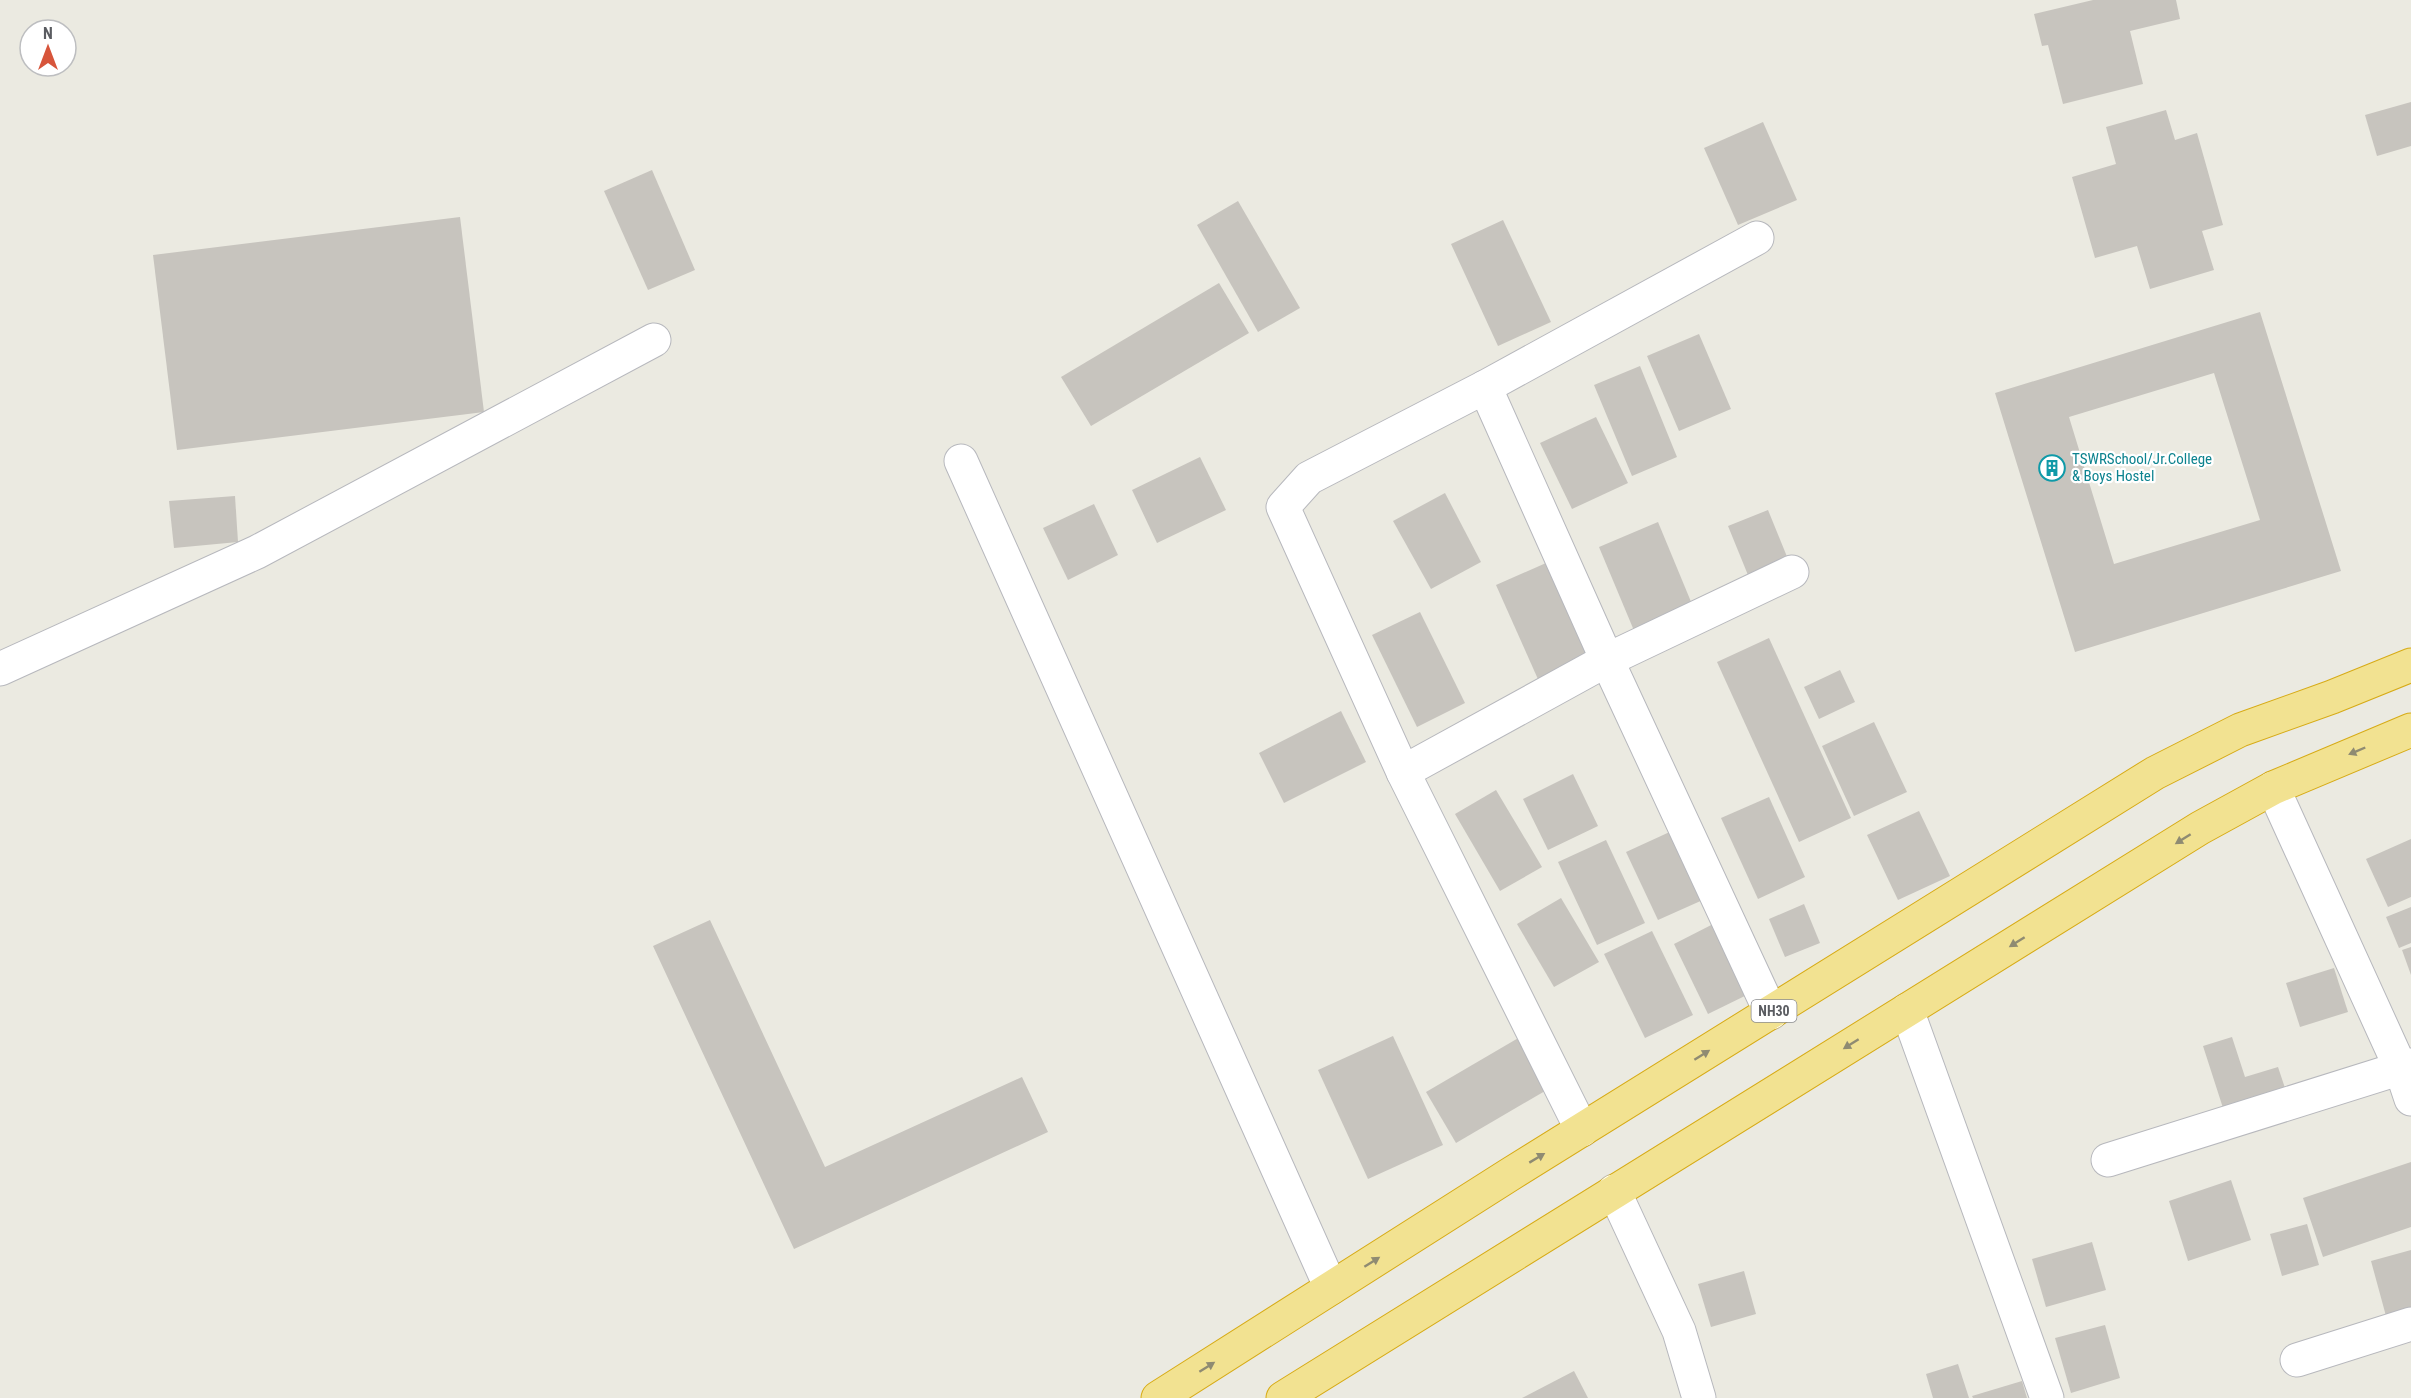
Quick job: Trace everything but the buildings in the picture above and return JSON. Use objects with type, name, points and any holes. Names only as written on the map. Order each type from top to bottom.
[{"type":"highway","name":"NH30","points":[[1158,1398],[2156,773],[2240,730],[2332,697],[2411,665]]},
{"type":"highway","points":[[1283,1398],[2190,835],[2273,788],[2411,730]]},
{"type":"street","points":[[1582,1131],[1403,771],[1283,507],[1309,478],[1485,387],[1757,238]]},
{"type":"street","points":[[0,669],[257,552],[654,340]]},
{"type":"street","points":[[1485,387],[1607,660],[1771,1013]]},
{"type":"street","points":[[961,461],[1331,1288]]},
{"type":"street","points":[[1403,771],[1607,660],[1792,572]]},
{"type":"street","points":[[2108,1160],[2408,1078],[2273,788]]},
{"type":"street","points":[[1907,1010],[2047,1398]]},
{"type":"street","points":[[1614,1191],[1679,1331],[1699,1398]]},
{"type":"street","points":[[2297,1360],[2411,1324]]},
{"type":"place","name":"TSWRSchool/Jr.College & Boys Hostel","points":[[2052,468]]}]
